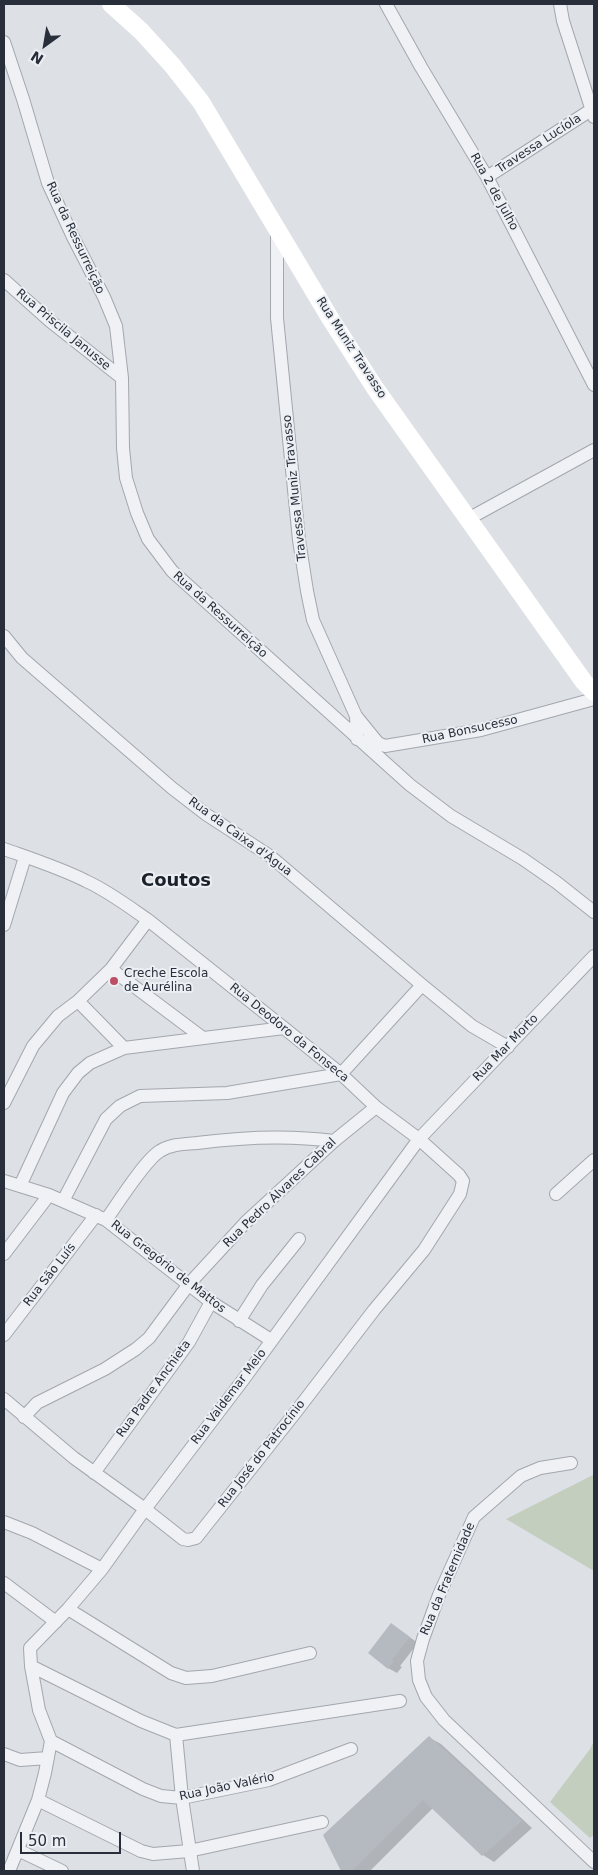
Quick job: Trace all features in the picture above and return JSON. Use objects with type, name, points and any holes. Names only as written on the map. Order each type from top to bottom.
[{"type":"street","name":"Rua Muniz Travasso","points":[[110,4],[147,38],[172,65],[201,102],[374,388],[584,682],[594,692]]},
{"type":"street","name":"Rua 2 de Julho","points":[[386,4],[421,67],[487,177],[594,385]]},
{"type":"street","points":[[560,4],[563,21],[592,114]]},
{"type":"street","name":"Rua da Ressurreição","points":[[4,42],[24,99],[48,183],[104,297],[116,326],[122,378],[123,448],[126,478],[137,513],[148,539],[172,571],[410,785],[451,816],[523,859],[594,912]]},
{"type":"street","name":"Travessa Lucíola","points":[[487,177],[592,114]]},
{"type":"street","name":"Travessa Muniz Travasso","points":[[277,228],[277,318],[304,574],[313,620],[356,716],[357,739]]},
{"type":"street","name":"Rua Priscila Janusse","points":[[4,280],[50,321],[122,378]]},
{"type":"street","points":[[468,519],[594,450]]},
{"type":"street","name":"Rua da Caixa d'Água","points":[[4,636],[22,658],[172,788],[208,815],[270,856],[472,1026],[508,1047]]},
{"type":"street","name":"Rua Bonsucesso","points":[[356,716],[378,743],[385,746],[481,730],[594,698]]},
{"type":"street","name":"Rua Deodoro da Fonseca","points":[[4,849],[88,882],[148,920],[341,1074],[376,1107],[419,1140],[459,1175]]},
{"type":"street","points":[[4,925],[25,856]]},
{"type":"street","points":[[4,1103],[33,1046],[58,1016],[78,1001],[111,969],[148,920]]},
{"type":"street","name":"Rua Mar Morto","points":[[419,1140],[451,1104],[594,956]]},
{"type":"street","points":[[111,969],[203,1038]]},
{"type":"street","points":[[64,1201],[106,1119],[120,1106],[140,1096],[227,1093],[341,1074],[422,985]]},
{"type":"street","points":[[78,1001],[124,1048]]},
{"type":"street","points":[[20,1186],[63,1093],[78,1072],[90,1063],[124,1048],[284,1028]]},
{"type":"street","name":"Rua Pedro Álvares Cabral","points":[[24,1416],[37,1403],[88,1378],[136,1349],[153,1333],[189,1284],[246,1222],[334,1141],[376,1107]]},
{"type":"street","name":"Rua São Luís","points":[[4,1335],[149,1160],[160,1151],[173,1146],[228,1139],[296,1138],[334,1141]]},
{"type":"street","name":"Rua Valdemar Melo","points":[[31,1666],[30,1648],[68,1609],[102,1569],[419,1140]]},
{"type":"street","points":[[556,1194],[594,1160]]},
{"type":"street","name":"Rua José do Patrocínio","points":[[4,1399],[94,1473],[183,1539],[196,1538],[374,1310],[424,1250],[463,1186],[464,1181],[459,1175]]},
{"type":"street","name":"Rua Gregório de Mattos","points":[[4,1181],[49,1195],[101,1217],[211,1302],[271,1340]]},
{"type":"street","points":[[4,1254],[49,1195]]},
{"type":"street","points":[[239,1321],[262,1285],[299,1239]]},
{"type":"street","name":"Rua Padre Anchieta","points":[[94,1473],[189,1342],[211,1302]]},
{"type":"street","name":"Rua da Fraternidade","points":[[571,1463],[540,1468],[521,1476],[474,1517],[439,1595],[417,1661],[419,1680],[426,1697],[444,1720],[594,1862]]},
{"type":"street","points":[[4,1522],[32,1533],[102,1569]]},
{"type":"street","points":[[4,1583],[56,1622]]},
{"type":"street","points":[[68,1609],[171,1673],[186,1678],[212,1676],[310,1653]]},
{"type":"street","points":[[31,1666],[141,1721],[176,1735],[400,1701]]},
{"type":"street","points":[[9,1871],[38,1800],[50,1742],[39,1710],[31,1666]]},
{"type":"street","points":[[176,1735],[182,1798],[193,1871]]},
{"type":"street","name":"Rua João Valério","points":[[50,1742],[143,1789],[162,1796],[182,1798],[269,1780],[351,1750]]},
{"type":"street","points":[[4,1754],[20,1760],[48,1758]]},
{"type":"street","points":[[38,1800],[141,1851],[152,1854],[189,1851],[322,1822]]},
{"type":"street","points":[[18,1850],[62,1871]]},
{"type":"green space","points":[[593,1475],[594,1571],[506,1519]]},
{"type":"green space","points":[[594,1741],[594,1835],[590,1838],[550,1802]]},
{"type":"building","points":[[391,1623],[410,1637],[392,1660],[394,1661],[388,1669],[368,1653]]},
{"type":"building","points":[[429,1736],[522,1821],[482,1856],[423,1800],[352,1871],[341,1871],[323,1835]]},
{"type":"place","name":"Creche Escola de Aurélina","points":[[114,981]]},
{"type":"district","name":"Coutos","points":[[176,881]]}]
